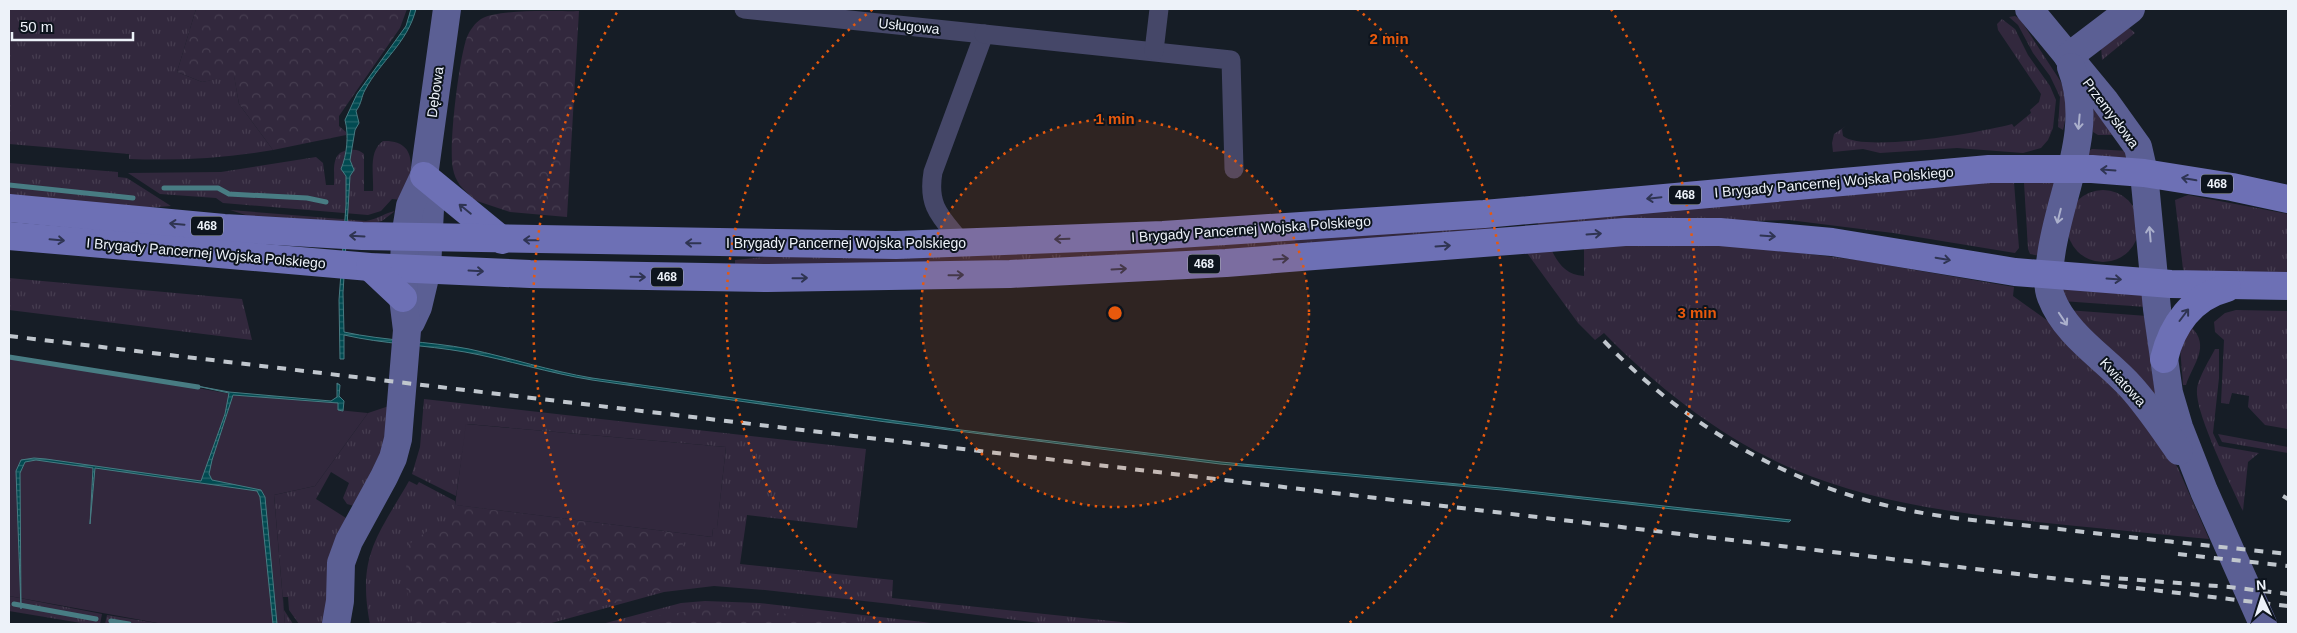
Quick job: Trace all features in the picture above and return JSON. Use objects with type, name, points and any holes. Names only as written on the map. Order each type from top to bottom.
[{"type":"main road","name":"468","points":[[2072,169],[2144,173],[2232,187],[2288,199]]},
{"type":"main road","name":"I Brygady Pancernej Wojska Polskiego","points":[[9,208],[224,228],[416,238],[813,244],[962,242],[1163,236],[1484,214],[1970,170],[2072,169]]},
{"type":"main road","points":[[424,176],[502,240]]},
{"type":"main road","name":"I Brygady Pancernej Wojska Polskiego","points":[[9,236],[370,267],[530,274],[768,278],[1010,274],[1226,263],[1625,232],[1720,232],[1832,242],[2015,272],[2048,274]]},
{"type":"main road","points":[[370,267],[403,298]]},
{"type":"main road","name":"468","points":[[2048,274],[2154,282],[2288,286]]},
{"type":"main road","points":[[2164,359],[2170,339],[2188,310],[2208,295],[2237,285]]},
{"type":"street","name":"Dębowa","points":[[416,238],[430,208],[424,176],[447,9]]},
{"type":"street","name":"Usługowa","points":[[744,9],[1230,60],[1234,169]]},
{"type":"street","points":[[1154,51],[1159,9]]},
{"type":"street","name":"Przemysłowa","points":[[2029,9],[2110,107],[2138,147],[2144,173],[2154,282]]},
{"type":"street","points":[[2068,58],[2131,9]]},
{"type":"street","points":[[962,242],[937,212],[930,188],[933,172],[984,34]]},
{"type":"street","name":"Przemysłowa","points":[[2048,274],[2052,248],[2072,169],[2081,105],[2076,78],[2068,58]]},
{"type":"street","points":[[407,330],[418,307],[415,269],[416,238]]},
{"type":"street","points":[[342,616],[342,563],[349,541],[393,458],[398,439],[407,330],[403,298],[415,269]]},
{"type":"street","name":"Kwiatowa","points":[[2048,274],[2051,298],[2068,326],[2131,387],[2169,437],[2204,491]]},
{"type":"street","name":"Kwiatowa","points":[[2154,282],[2164,359],[2173,408],[2204,491],[2263,624]]},
{"type":"green space","points":[[9,9],[196,9],[177,72],[202,82],[234,75],[239,104],[273,150],[201,158],[147,160],[129,159],[129,154],[9,144]]},
{"type":"green space","points":[[196,9],[407,9],[400,28],[339,116],[339,126],[346,132],[346,135],[273,150],[239,104],[234,76],[202,82],[177,72]]},
{"type":"green space","points":[[579,11],[567,217],[510,212],[471,199],[472,197],[456,177],[452,158],[453,124],[458,82],[467,37],[481,19],[501,13]]},
{"type":"green space","points":[[2015,16],[2020,19],[2061,82],[2066,106],[2063,130],[2058,127],[2060,97],[2050,76],[2033,53],[2018,25],[2009,17]]},
{"type":"green space","points":[[2002,19],[2015,29],[2028,55],[2050,86],[2056,100],[2053,128],[2048,140],[2041,148],[2023,153],[1957,148],[1880,153],[1863,149],[1833,152],[1834,134],[1846,126],[1842,129],[1843,136],[1855,141],[1874,142],[1898,142],[1951,136],[2012,124],[2014,127],[2031,113],[2030,110],[2039,102],[2041,94],[1998,30],[1997,24]]},
{"type":"green space","points":[[2129,28],[2135,33],[2102,60],[2101,46]]},
{"type":"green space","points":[[2093,101],[2116,135],[2098,135],[2093,132]]},
{"type":"green space","points":[[383,141],[395,142],[404,146],[409,153],[411,161],[409,181],[403,200],[392,199],[381,211],[368,215],[223,203],[216,198],[160,194],[128,173],[221,172],[316,157],[323,163],[326,185],[334,185],[336,158],[343,151],[355,150],[364,154],[364,191],[373,191],[375,151]]},
{"type":"green space","points":[[2092,149],[2129,151],[2134,163],[2086,160],[2088,151]]},
{"type":"green space","points":[[9,163],[118,172],[118,177],[127,178],[171,206],[147,208],[9,198]]},
{"type":"green space","points":[[2026,177],[2060,177],[2040,256],[2030,254],[2028,249],[2024,183]]},
{"type":"green space","points":[[1945,180],[2014,182],[2019,248],[2015,253],[1893,233],[1789,220],[1540,227],[1535,219]]},
{"type":"green space","points":[[2103,190],[2123,196],[2133,206],[2139,226],[2133,246],[2123,256],[2103,262],[2083,256],[2073,246],[2067,226],[2073,206],[2083,196]]},
{"type":"green space","points":[[2188,195],[2288,214],[2288,275],[2187,274],[2183,269],[2175,200]]},
{"type":"green space","points":[[230,210],[366,221],[395,211],[382,221],[370,224],[252,217]]},
{"type":"green space","points":[[1489,223],[1494,232],[1098,260],[735,268],[735,260],[794,254]]},
{"type":"green space","points":[[1730,244],[1857,260],[2014,287],[2013,296],[2048,321],[2053,320],[2149,423],[2178,468],[2209,539],[2028,521],[1938,509],[1909,504],[1850,489],[1793,469],[1766,457],[1692,410],[1646,373],[1604,333],[1595,340],[1578,323],[1527,253],[1552,251],[1564,268],[1573,274],[1584,276],[1584,245]]},
{"type":"green space","points":[[9,278],[242,299],[252,340],[9,310]]},
{"type":"green space","points":[[2059,287],[2145,294],[2146,307],[2062,301]]},
{"type":"green space","points":[[2067,310],[2147,316],[2151,367],[2157,400]]},
{"type":"green space","points":[[2236,310],[2288,311],[2288,429],[2265,425],[2248,407],[2249,396],[2232,393],[2229,404],[2221,403],[2224,340],[2215,332],[2214,322],[2225,313]]},
{"type":"green space","points":[[2191,327],[2200,341],[2200,348],[2199,355],[2186,385],[2183,385],[2180,347]]},
{"type":"green space","points":[[2215,349],[2219,349],[2219,378],[2213,433],[2219,446],[2259,453],[2248,462],[2243,511],[2215,450],[2198,401],[2197,390],[2199,381]]},
{"type":"green space","points":[[9,359],[237,395],[339,403],[338,410],[368,413],[315,486],[274,495],[285,624],[163,624],[9,596]]},
{"type":"green space","points":[[424,399],[866,449],[857,528],[747,515],[740,564],[893,580],[892,598],[1140,624],[1047,624],[891,604],[714,586],[664,592],[548,624],[370,624],[366,581],[368,564],[379,533],[409,481],[417,485],[419,482],[455,501],[455,505],[712,537],[713,529],[717,527],[726,447],[467,424],[456,496],[412,474],[420,447]]},
{"type":"green space","points":[[389,406],[386,446],[354,506],[347,504],[343,498],[349,483],[331,472],[316,499],[346,518],[330,624],[299,624],[289,610],[288,597],[283,597],[284,610],[293,624],[285,624],[274,495],[315,486],[368,413]]},
{"type":"green space","points":[[466,424],[726,447],[717,528],[713,529],[712,537],[455,505]]},
{"type":"green space","points":[[2218,434],[2288,447],[2288,453],[2222,442]]},
{"type":"green space","points":[[455,505],[684,534],[678,586],[536,624],[414,624],[405,582],[408,545],[433,527],[452,523]]},
{"type":"green space","points":[[9,596],[102,614],[100,624],[87,624],[9,611]]},
{"type":"green space","points":[[705,601],[759,603],[940,624],[602,624],[681,603]]},
{"type":"green space","points":[[724,607],[879,624],[627,624],[654,616]]},
{"type":"green space","points":[[107,615],[163,624],[105,624]]},
{"type":"water","points":[[411,9],[416,9],[412,21],[400,42],[371,79],[356,111],[359,123],[355,130],[350,160],[354,170],[350,176],[343,293],[344,332],[469,349],[592,378],[953,429],[1221,462],[1501,488],[1791,520],[1789,522],[1502,490],[1220,464],[886,422],[592,380],[465,352],[344,335],[344,359],[340,359],[339,300],[346,205],[346,176],[341,169],[347,145],[345,120],[357,94],[406,26]]},
{"type":"water","points":[[337,383],[340,385],[339,396],[344,401],[343,411],[338,410],[338,403],[233,395],[212,460],[209,474],[212,480],[261,490],[265,497],[277,624],[273,624],[260,497],[257,491],[95,468],[90,524],[93,468],[36,460],[25,462],[20,473],[21,609],[16,471],[21,460],[46,459],[201,481],[225,414],[229,393],[192,385],[229,392],[331,401],[337,397]]},
{"type":"waterway","points":[[9,185],[133,198]]},
{"type":"waterway","points":[[164,188],[218,188],[229,194],[307,198],[326,202]]},
{"type":"waterway","points":[[9,357],[198,387]]},
{"type":"waterway","points":[[14,604],[96,619]]},
{"type":"waterway","points":[[111,621],[129,624]]},
{"type":"railway","points":[[9,336],[2288,606]]},
{"type":"railway","points":[[1604,341],[1668,399],[1703,425],[1740,448],[1819,484],[1860,498],[1921,513],[1960,519],[2288,554]]},
{"type":"railway","points":[[2283,496],[2288,499]]},
{"type":"railway","points":[[2178,554],[2288,566]]},
{"type":"railway","points":[[2101,577],[2229,587],[2288,594]]}]
